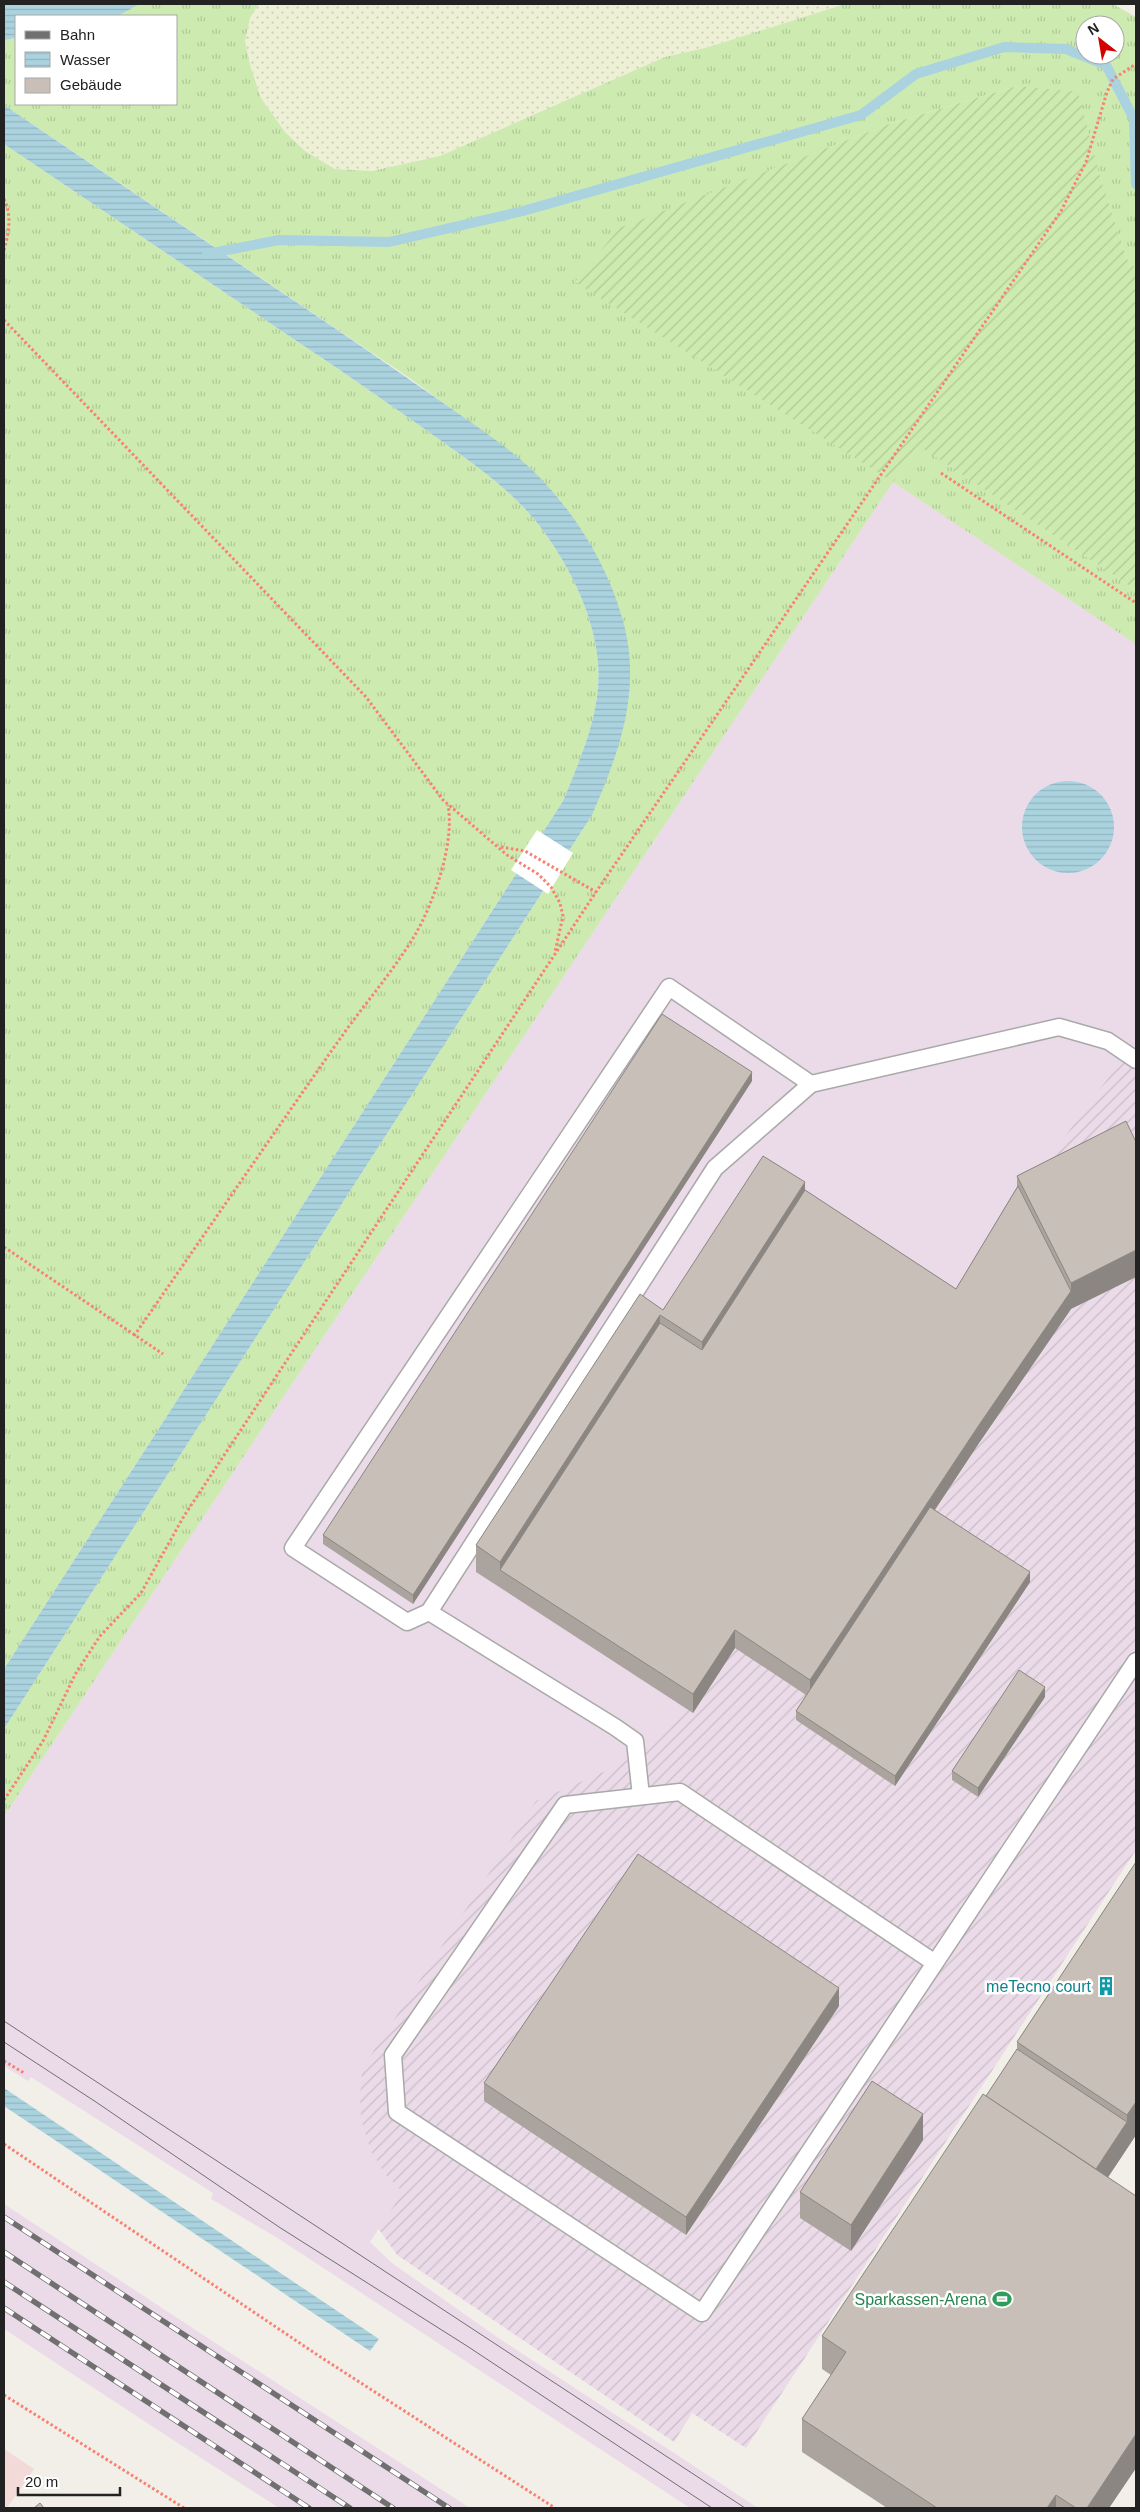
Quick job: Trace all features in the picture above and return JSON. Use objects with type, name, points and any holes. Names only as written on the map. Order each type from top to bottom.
[{"type":"lane","points":[[811,1084],[669,987],[293,1548],[407,1622],[429,1612],[715,1168],[811,1084],[1059,1027],[1108,1041],[1136,1060]]},
{"type":"lane","points":[[429,1612],[635,1741],[641,1796]]},
{"type":"lane","points":[[935,1963],[680,1792],[565,1805],[393,2055],[397,2112],[702,2313],[935,1963],[1136,1661]]},
{"type":"path","points":[[4,1800],[43,1742],[76,1673],[100,1636],[141,1593],[184,1516],[596,892],[1061,211],[1086,162],[1107,92],[1114,79],[1136,64]]},
{"type":"path","points":[[4,199],[8,208],[8,234],[4,250]]},
{"type":"path","points":[[4,320],[366,697],[448,804],[516,862],[538,874],[552,888],[560,902],[563,916],[553,957]]},
{"type":"path","points":[[941,473],[1136,603]]},
{"type":"path","points":[[134,1336],[349,1025],[415,935],[431,901],[444,858],[450,822],[448,804]]},
{"type":"path","points":[[500,848],[524,851],[596,892]]},
{"type":"path","points":[[4,1247],[163,1354]]},
{"type":"path","points":[[4,2061],[24,2073]]},
{"type":"path","points":[[4,2144],[319,2356],[555,2508]]},
{"type":"path","points":[[4,2395],[184,2508]]},
{"type":"shaded area","points":[[893,482],[1136,644],[1136,1850],[746,2448],[692,2413],[674,2442],[397,2255],[349,2187],[4,1816]]},
{"type":"shaded area","points":[[893,482],[1136,644],[1136,1040],[1017,1202],[693,1713],[684,1707],[671,1726],[651,1747],[613,1768],[536,1801],[371,2055],[362,2073],[361,2120],[371,2151],[385,2174],[403,2192],[370,2242],[392,2263],[497,2337],[758,2508],[690,2508],[276,2237],[211,2199],[213,2193],[31,2077],[28,2081],[4,2066],[4,1816]]},
{"type":"shaded area","points":[[4,2204],[470,2508],[279,2508],[170,2438],[4,2329]]},
{"type":"shaded area","points":[[4,2449],[34,2469],[7,2508],[4,2508]]},
{"type":"green space","points":[[140,4],[259,4],[250,18],[245,41],[250,65],[261,98],[285,132],[305,151],[335,169],[372,171],[440,156],[665,57],[709,47],[845,4],[1113,4],[1136,17],[1136,269],[1127,259],[1100,178],[1017,86],[889,124],[740,182],[893,482],[4,1816],[4,1729],[592,815],[622,617],[606,574],[586,537],[560,500],[528,466],[411,379],[4,105],[4,40],[15,38],[15,105],[178,105],[178,15],[120,15]]},
{"type":"green space","points":[[259,4],[845,4],[709,47],[665,57],[440,156],[372,171],[335,169],[305,151],[285,132],[261,98],[250,65],[245,41],[250,17]]},
{"type":"green space","points":[[1017,86],[1078,92],[1100,177],[1127,259],[1136,269],[1136,590],[919,446],[893,482],[575,282],[619,228],[889,124]]},
{"type":"green space","points":[[4,144],[347,375],[465,458],[502,487],[535,520],[568,569],[577,587],[591,625],[598,663],[598,681],[597,699],[589,734],[563,801],[4,1669]]},
{"type":"green space","points":[[919,445],[1136,590],[1136,644],[893,482]]},
{"type":"water","points":[[4,4],[140,4],[120,15],[15,15],[15,38],[4,40]]},
{"type":"water","points":[[4,105],[398,371],[512,452],[528,466],[559,499],[597,555],[607,575],[622,617],[628,644],[630,669],[629,694],[619,743],[592,815],[4,1729],[4,1669],[563,801],[589,734],[597,699],[598,663],[591,625],[568,569],[535,520],[514,497],[465,458],[374,393],[4,144]]},
{"type":"water","points":[[1068,781],[1086,784],[1101,794],[1111,809],[1114,827],[1111,845],[1101,860],[1086,870],[1068,873],[1050,870],[1035,860],[1025,845],[1022,827],[1025,809],[1035,794],[1050,784]]},
{"type":"water","points":[[4,2088],[379,2339],[370,2351],[4,2106]]},
{"type":"pier","points":[[537,830],[573,853],[548,894],[511,870]]},
{"type":"building","points":[[662,1014],[752,1072],[413,1595],[323,1535]]},
{"type":"building","points":[[1126,1121],[1136,1142],[1136,1250],[1071,1283],[1017,1176]]},
{"type":"building","points":[[763,1156],[805,1182],[702,1342],[660,1315],[500,1562],[476,1545],[640,1294],[663,1310]]},
{"type":"building","points":[[1018,1186],[1071,1291],[979,1425],[810,1680],[735,1630],[693,1694],[500,1570],[660,1323],[702,1350],[805,1190],[956,1289]]},
{"type":"building","points":[[930,1507],[1030,1572],[895,1776],[796,1711]]},
{"type":"building","points":[[1019,1670],[1045,1687],[978,1788],[952,1771]]},
{"type":"building","points":[[638,1854],[839,1988],[686,2217],[484,2083]]},
{"type":"building","name":"meTecno court","points":[[1136,1862],[1136,2102],[1127,2115],[1017,2042]]},
{"type":"building","points":[[1017,2049],[1127,2122],[1096,2169],[986,2096]]},
{"type":"building","points":[[872,2081],[923,2114],[851,2225],[800,2192]]},
{"type":"building","name":"Sparkassen-Arena","points":[[983,2094],[1136,2196],[1136,2434],[1087,2508],[1076,2508],[1056,2495],[1047,2508],[937,2508],[802,2419],[846,2352],[822,2336]]},
{"type":"building","points":[[40,2503],[44,2508],[34,2508]]},
{"type":"waterway","points":[[207,254],[279,240],[389,242],[523,211],[861,115],[916,74],[1004,47],[1066,49],[1106,65],[1134,119],[1136,184]]},
{"type":"tram line","points":[[4,2021],[745,2508]]},
{"type":"tram line","points":[[4,2042],[96,2102],[279,2227],[467,2346],[712,2508]]},
{"type":"railway","points":[[4,2217],[449,2508]]},
{"type":"railway","points":[[4,2252],[393,2508]]},
{"type":"railway","points":[[4,2282],[350,2508]]},
{"type":"railway","points":[[4,2308],[309,2508]]},
{"type":"place","name":"meTecno court","points":[[1106,1986]]},
{"type":"place","name":"Sparkassen-Arena","points":[[1002,2299]]}]
